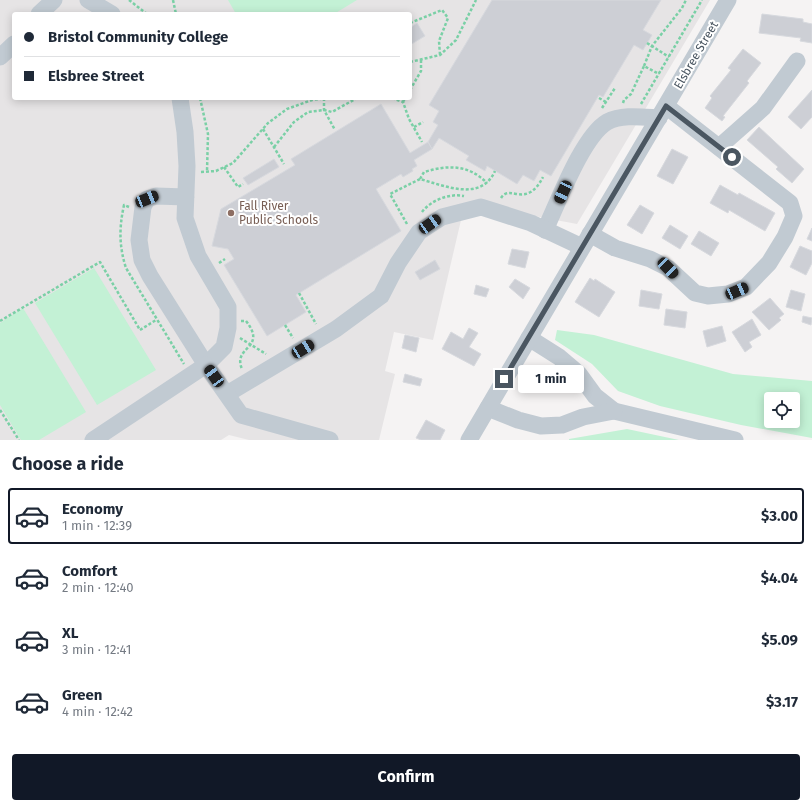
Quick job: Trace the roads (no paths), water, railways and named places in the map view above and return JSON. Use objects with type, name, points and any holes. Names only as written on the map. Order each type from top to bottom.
[{"type":"street","points":[[41,12],[46,5],[54,0]]},
{"type":"street","points":[[88,0],[109,12]]},
{"type":"street","name":"Elsbree Street","points":[[469,440],[728,0]]},
{"type":"street","points":[[0,57],[12,46]]},
{"type":"street","points":[[719,147],[763,108],[797,61]]},
{"type":"street","points":[[93,440],[206,365],[224,347],[228,328],[228,307],[198,256],[184,218],[187,166],[185,132],[180,100]]},
{"type":"street","points":[[227,394],[336,329],[381,296],[398,262],[419,232],[442,217],[482,208],[531,223],[545,230],[615,248],[650,259],[668,268],[695,293],[708,296],[728,294],[746,287],[769,262],[785,237],[794,216],[793,208],[790,203],[782,196],[719,147],[662,112],[630,116],[608,122],[594,133],[581,154],[545,230]]},
{"type":"street","points":[[186,197],[156,196],[147,199],[143,207],[139,240],[142,260],[150,276],[206,365],[241,415],[330,440]]},
{"type":"street","points":[[529,338],[559,357],[579,374],[595,396],[614,411]]},
{"type":"street","points":[[488,408],[518,420],[541,426],[562,425],[583,417],[614,411],[735,440]]},
{"type":"place","name":"Fall River Public Schools","points":[[231,213]]}]
